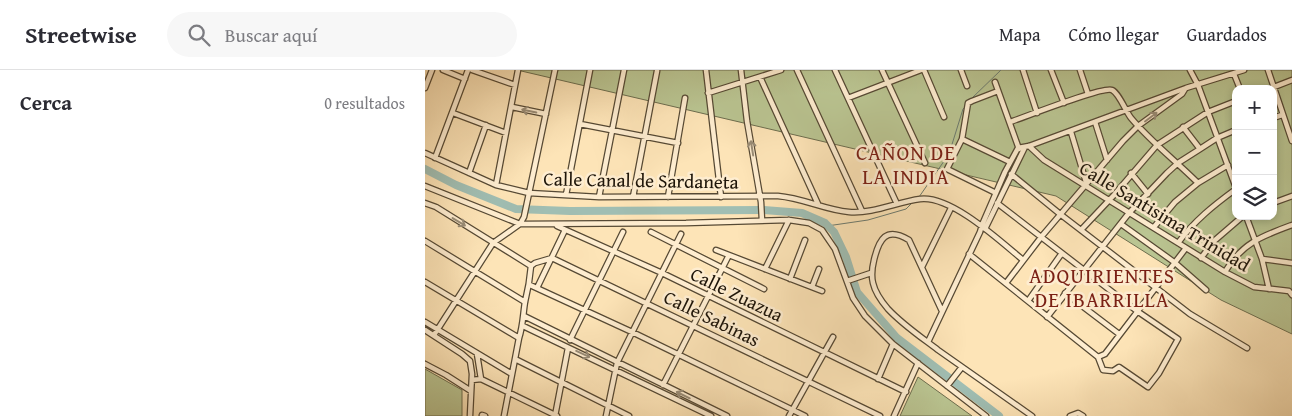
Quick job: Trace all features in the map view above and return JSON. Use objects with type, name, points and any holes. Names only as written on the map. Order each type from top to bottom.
[{"type":"street","points":[[425,88],[432,70]]},
{"type":"street","points":[[443,70],[465,79]]},
{"type":"street","points":[[435,158],[470,70],[515,85]]},
{"type":"street","points":[[496,184],[518,70]]},
{"type":"street","points":[[434,335],[493,243],[520,224],[529,193],[555,70]]},
{"type":"street","points":[[566,195],[591,70]]},
{"type":"street","points":[[599,197],[624,70]]},
{"type":"street","points":[[706,70],[721,197]]},
{"type":"street","points":[[741,70],[762,219]]},
{"type":"street","points":[[708,93],[781,70]]},
{"type":"street","points":[[797,70],[862,211]]},
{"type":"street","points":[[835,70],[897,204]]},
{"type":"street","points":[[882,70],[925,163]]},
{"type":"street","points":[[848,98],[923,70],[944,117]]},
{"type":"street","points":[[961,70],[967,86]]},
{"type":"street","points":[[1023,70],[1037,113]]},
{"type":"street","points":[[1051,70],[1064,103]]},
{"type":"street","points":[[1080,70],[1088,94]]},
{"type":"street","points":[[1190,70],[1198,85],[1232,177]]},
{"type":"street","points":[[983,227],[1010,162],[1020,150],[1186,88],[1244,70]]},
{"type":"street","points":[[1268,70],[1270,85]]},
{"type":"street","points":[[633,197],[657,71]]},
{"type":"street","points":[[1234,74],[1238,85]]},
{"type":"street","points":[[760,77],[818,204]]},
{"type":"street","points":[[1277,86],[1292,80]]},
{"type":"street","points":[[928,342],[969,254],[1011,174],[1020,150],[995,82]]},
{"type":"street","points":[[1006,283],[1085,184],[1138,126],[1182,94],[1186,88]]},
{"type":"street","points":[[1010,122],[1088,94],[1108,89],[1113,90],[1125,111],[1138,126],[1198,183]]},
{"type":"street","points":[[996,192],[949,171],[948,168],[962,139],[968,104],[971,101],[998,91]]},
{"type":"street","points":[[668,197],[685,98]]},
{"type":"street","points":[[1157,100],[1164,107]]},
{"type":"street","points":[[1081,230],[1157,145],[1208,112],[1232,103]]},
{"type":"street","points":[[1277,103],[1292,141]]},
{"type":"street","points":[[512,107],[546,114]]},
{"type":"street","points":[[453,113],[507,133]]},
{"type":"street","points":[[1277,117],[1282,115]]},
{"type":"street","points":[[1095,122],[1107,160]]},
{"type":"street","points":[[580,124],[677,142]]},
{"type":"street","points":[[469,173],[486,125]]},
{"type":"street","points":[[1183,127],[1200,149]]},
{"type":"street","points":[[1071,132],[1085,184]]},
{"type":"street","points":[[1047,317],[1129,213],[1178,164],[1217,138],[1232,132]]},
{"type":"street","points":[[962,139],[1010,162]]},
{"type":"street","name":"Calle Santisima Trinidad","points":[[1027,147],[1108,201],[1154,227],[1225,272],[1250,285],[1291,292]]},
{"type":"street","name":"Calle Canal de Sardaneta","points":[[425,153],[496,184],[529,193],[599,197],[721,197],[760,199],[791,197],[849,212],[923,198],[933,199],[951,208]]},
{"type":"street","points":[[1154,227],[1175,202],[1198,183],[1228,165]]},
{"type":"street","points":[[1131,173],[1148,194]]},
{"type":"street","points":[[1011,174],[1190,314],[1247,348]]},
{"type":"street","points":[[425,186],[520,224],[555,225],[762,219],[809,223],[822,230],[835,249],[849,280],[853,298],[865,316],[893,344],[948,384],[986,416]]},
{"type":"street","points":[[1178,243],[1189,228],[1205,212],[1232,192]]},
{"type":"street","points":[[1277,202],[1292,196]]},
{"type":"street","points":[[425,203],[436,207],[531,266]]},
{"type":"street","points":[[969,254],[1098,357],[1103,370],[1113,371],[1119,367],[1147,386],[1150,386],[1159,373],[1178,339],[1137,311],[997,203]]},
{"type":"street","points":[[922,268],[951,208],[983,227],[1023,260]]},
{"type":"street","points":[[765,269],[789,220]]},
{"type":"street","points":[[1201,258],[1214,241],[1238,220]]},
{"type":"street","points":[[1247,220],[1262,259],[1269,289]]},
{"type":"street","points":[[1121,224],[1174,262],[1207,290]]},
{"type":"street","name":"Calle Zuazua","points":[[555,225],[662,273],[824,354],[906,392]]},
{"type":"street","points":[[1225,272],[1237,254],[1254,240],[1292,225]]},
{"type":"street","points":[[537,288],[565,230]]},
{"type":"street","points":[[570,340],[623,232]]},
{"type":"street","points":[[651,232],[764,289]]},
{"type":"street","points":[[942,311],[909,240],[902,235],[893,233],[885,236],[878,244],[871,273],[877,294],[889,309],[960,369],[1032,416]]},
{"type":"street","points":[[606,416],[617,363],[681,234]]},
{"type":"street","points":[[790,279],[805,240]]},
{"type":"street","points":[[425,241],[525,302]]},
{"type":"street","points":[[1098,357],[1105,354],[1186,248]]},
{"type":"street","points":[[716,250],[823,291]]},
{"type":"street","points":[[1028,301],[1062,253]]},
{"type":"street","points":[[663,385],[680,355],[729,255]]},
{"type":"street","points":[[531,266],[552,258]]},
{"type":"street","name":"Calle Sabinas","points":[[552,258],[880,416]]},
{"type":"street","points":[[1262,259],[1292,263]]},
{"type":"street","points":[[504,416],[523,326],[525,302],[530,285],[531,266]]},
{"type":"street","points":[[812,287],[819,269]]},
{"type":"street","points":[[849,280],[871,273]]},
{"type":"street","points":[[425,282],[519,338]]},
{"type":"street","points":[[530,285],[584,309],[805,416]]},
{"type":"street","points":[[1065,293],[1119,334]]},
{"type":"street","points":[[524,316],[727,416]]},
{"type":"street","points":[[425,322],[512,374]]},
{"type":"street","points":[[523,326],[711,416]]},
{"type":"street","points":[[425,330],[471,361],[470,416]]},
{"type":"street","points":[[789,416],[833,337]]},
{"type":"street","points":[[878,379],[893,344]]},
{"type":"street","points":[[472,380],[481,379],[556,416],[568,348]]},
{"type":"street","points":[[477,354],[481,379]]},
{"type":"street","points":[[515,360],[629,416]]},
{"type":"street","points":[[893,416],[906,392],[918,363]]},
{"type":"street","points":[[425,364],[447,375],[471,391]]},
{"type":"street","points":[[948,384],[960,369]]},
{"type":"street","points":[[1070,416],[1078,413],[1083,416]]},
{"type":"green space","points":[[517,70],[1292,70],[1292,334],[1221,300],[1056,196]]},
{"type":"green space","points":[[425,369],[462,390],[462,416],[425,416]]},
{"type":"green space","points":[[918,377],[972,416],[900,416]]},
{"type":"waterway","points":[[971,99],[1001,70]]},
{"type":"waterway","points":[[919,197],[949,154],[963,109],[966,106]]},
{"type":"waterway","points":[[425,169],[456,185],[516,209],[570,211],[764,210],[802,213],[825,223],[834,232],[846,257],[857,292],[897,338],[999,416]]},
{"type":"waterway","points":[[827,226],[868,220],[906,209],[914,201]]},
{"type":"district","name":"CAÑON DE LA INDIA","points":[[906,164]]},
{"type":"district","name":"ADQUIRIENTES DE IBARRILLA","points":[[1102,287]]}]
